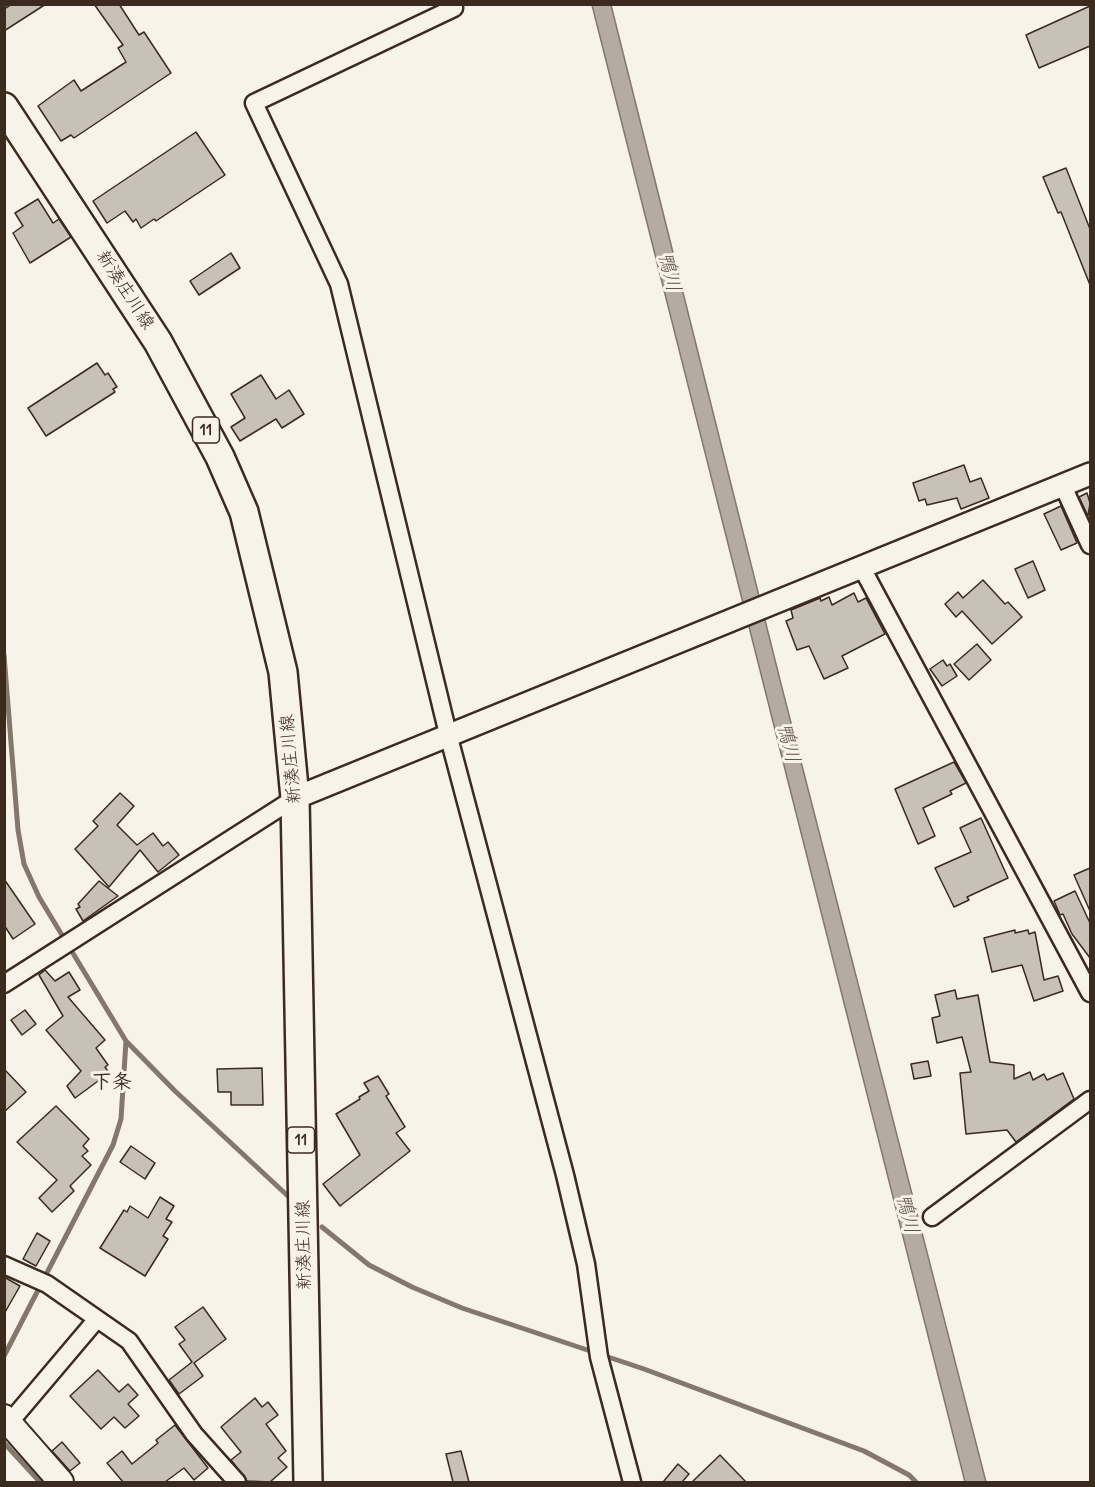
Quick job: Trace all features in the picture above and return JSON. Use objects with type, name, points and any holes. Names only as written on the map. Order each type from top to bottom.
[{"type":"main road","name":"新湊庄川線","points":[[4,107],[158,342],[220,457],[244,512],[283,672],[295,798],[308,1482]]},
{"type":"main road","points":[[6,1423],[62,1482]]},
{"type":"street","points":[[453,4],[454,8],[254,103],[339,285],[448,734],[565,1175],[586,1264],[599,1357],[632,1482]]},
{"type":"street","points":[[4,984],[67,946],[295,798],[1090,474]]},
{"type":"street","points":[[1063,486],[1090,545]]},
{"type":"street","points":[[862,568],[1090,993]]},
{"type":"street","points":[[932,1217],[1090,1100]]},
{"type":"street","points":[[4,1266],[47,1284],[129,1341],[194,1434],[237,1482]]},
{"type":"street","points":[[6,1423],[97,1319]]},
{"type":"water","name":"鴨川","points":[[592,5],[611,5],[780,680],[986,1482],[965,1482]]},
{"type":"building","points":[[12,4],[46,4],[4,31],[4,9]]},
{"type":"building","points":[[94,4],[119,4],[139,35],[144,32],[171,73],[74,138],[71,135],[61,141],[38,106],[74,80],[81,91],[126,62],[118,48],[123,45]]},
{"type":"building","points":[[1090,6],[1090,46],[1039,68],[1026,35]]},
{"type":"building","points":[[196,132],[225,175],[156,221],[154,219],[141,228],[136,219],[133,222],[125,211],[107,223],[93,201]]},
{"type":"building","points":[[1066,168],[1090,229],[1090,285],[1061,212],[1058,213],[1043,177]]},
{"type":"building","points":[[38,199],[53,223],[59,219],[71,237],[30,263],[13,233],[23,226],[15,213]]},
{"type":"building","points":[[231,253],[240,268],[199,295],[190,281]]},
{"type":"building","points":[[97,363],[105,375],[108,373],[117,387],[113,389],[115,392],[46,436],[28,408]]},
{"type":"building","points":[[261,375],[276,399],[289,390],[304,414],[282,428],[276,419],[240,441],[231,427],[245,418],[231,394]]},
{"type":"building","points":[[964,465],[970,482],[981,478],[989,498],[961,509],[957,498],[927,505],[925,499],[919,501],[913,483]]},
{"type":"building","points":[[1087,493],[1090,503],[1088,516],[1079,497]]},
{"type":"building","points":[[1061,506],[1077,543],[1061,550],[1044,514]]},
{"type":"building","points":[[1033,561],[1045,590],[1028,598],[1015,569]]},
{"type":"building","points":[[983,580],[1005,604],[1008,602],[1022,617],[992,644],[962,611],[956,617],[945,604],[958,592],[963,598]]},
{"type":"building","points":[[854,593],[858,602],[866,598],[885,634],[842,656],[848,668],[824,679],[809,646],[797,650],[786,621],[793,618],[791,610],[820,598],[821,601],[829,597],[832,605]]},
{"type":"building","points":[[977,644],[991,660],[969,680],[954,664]]},
{"type":"building","points":[[943,660],[947,666],[950,664],[957,676],[942,686],[930,669]]},
{"type":"building","points":[[954,762],[966,783],[950,791],[952,794],[923,808],[935,836],[918,844],[895,789]]},
{"type":"building","points":[[120,793],[134,806],[117,825],[137,845],[153,833],[163,846],[168,842],[179,855],[158,872],[140,850],[109,887],[75,849],[98,826],[93,821]]},
{"type":"building","points":[[981,818],[1008,878],[967,897],[969,900],[954,907],[935,868],[971,852],[960,828]]},
{"type":"building","points":[[1090,868],[1090,911],[1074,875]]},
{"type":"building","points":[[4,879],[35,924],[13,939],[4,925]]},
{"type":"building","points":[[99,881],[118,896],[83,921],[76,909],[80,907],[78,904]]},
{"type":"building","points":[[1075,891],[1090,923],[1090,958],[1072,934],[1063,914],[1060,915],[1054,901]]},
{"type":"building","points":[[1015,930],[1015,933],[1028,930],[1029,934],[1035,932],[1044,980],[1058,976],[1063,991],[1034,1001],[1022,965],[992,972],[984,938]]},
{"type":"building","points":[[45,970],[55,981],[69,972],[80,990],[68,997],[105,1040],[96,1048],[108,1065],[105,1067],[109,1073],[75,1098],[67,1086],[81,1071],[46,1030],[63,1016],[39,975]]},
{"type":"building","points":[[955,990],[957,999],[978,995],[990,1062],[1014,1065],[1014,1079],[1030,1072],[1033,1080],[1044,1074],[1047,1080],[1063,1073],[1074,1099],[1016,1142],[1007,1130],[966,1134],[960,1073],[971,1072],[962,1037],[937,1043],[932,1018],[940,1016],[935,995]]},
{"type":"building","points":[[25,1010],[36,1024],[22,1035],[11,1020]]},
{"type":"building","points":[[928,1061],[931,1076],[914,1079],[911,1064]]},
{"type":"building","points":[[262,1068],[263,1105],[231,1105],[231,1092],[218,1092],[217,1069]]},
{"type":"building","points":[[4,1069],[26,1092],[4,1112]]},
{"type":"building","points":[[378,1076],[389,1094],[386,1096],[405,1127],[396,1133],[410,1151],[340,1206],[323,1184],[360,1155],[336,1114],[369,1091],[364,1083]]},
{"type":"building","points":[[56,1106],[89,1139],[83,1146],[88,1151],[82,1156],[91,1165],[70,1186],[74,1191],[52,1212],[39,1198],[57,1180],[17,1142]]},
{"type":"building","points":[[131,1146],[155,1163],[145,1179],[120,1162]]},
{"type":"building","points":[[160,1197],[174,1206],[166,1219],[172,1222],[163,1236],[168,1239],[145,1276],[100,1248],[124,1210],[127,1212],[130,1206],[148,1218]]},
{"type":"building","points":[[37,1233],[50,1241],[36,1266],[23,1259]]},
{"type":"building","points":[[4,1277],[20,1286],[4,1314]]},
{"type":"building","points":[[203,1307],[226,1339],[194,1363],[203,1376],[179,1394],[169,1380],[192,1362],[179,1344],[185,1340],[175,1327]]},
{"type":"building","points":[[98,1370],[119,1392],[128,1384],[138,1395],[128,1404],[139,1416],[125,1428],[114,1417],[101,1429],[70,1396]]},
{"type":"building","points":[[255,1398],[262,1407],[268,1402],[278,1415],[266,1424],[286,1451],[278,1458],[287,1467],[270,1482],[247,1481],[231,1460],[241,1452],[221,1427]]},
{"type":"building","points":[[175,1425],[208,1468],[194,1480],[184,1468],[165,1482],[123,1482],[107,1463],[122,1451],[132,1464],[158,1443],[156,1440]]},
{"type":"building","points":[[62,1442],[80,1463],[70,1471],[52,1451]]},
{"type":"building","points":[[461,1451],[469,1482],[453,1482],[446,1454]]},
{"type":"building","points":[[720,1455],[746,1482],[692,1482]]},
{"type":"building","points":[[678,1464],[689,1474],[682,1482],[663,1482]]},
{"type":"waterway","points":[[4,655],[18,830],[24,864],[39,897],[126,1041],[175,1091],[289,1197]]},
{"type":"waterway","points":[[4,1356],[113,1145],[121,1119],[126,1041]]},
{"type":"waterway","points":[[322,1227],[369,1265],[412,1287],[462,1308],[644,1369],[864,1451],[909,1475],[916,1482]]},
{"type":"waterway","points":[[6,1445],[40,1482]]},
{"type":"district","name":"下条","points":[[112,1082]]}]
